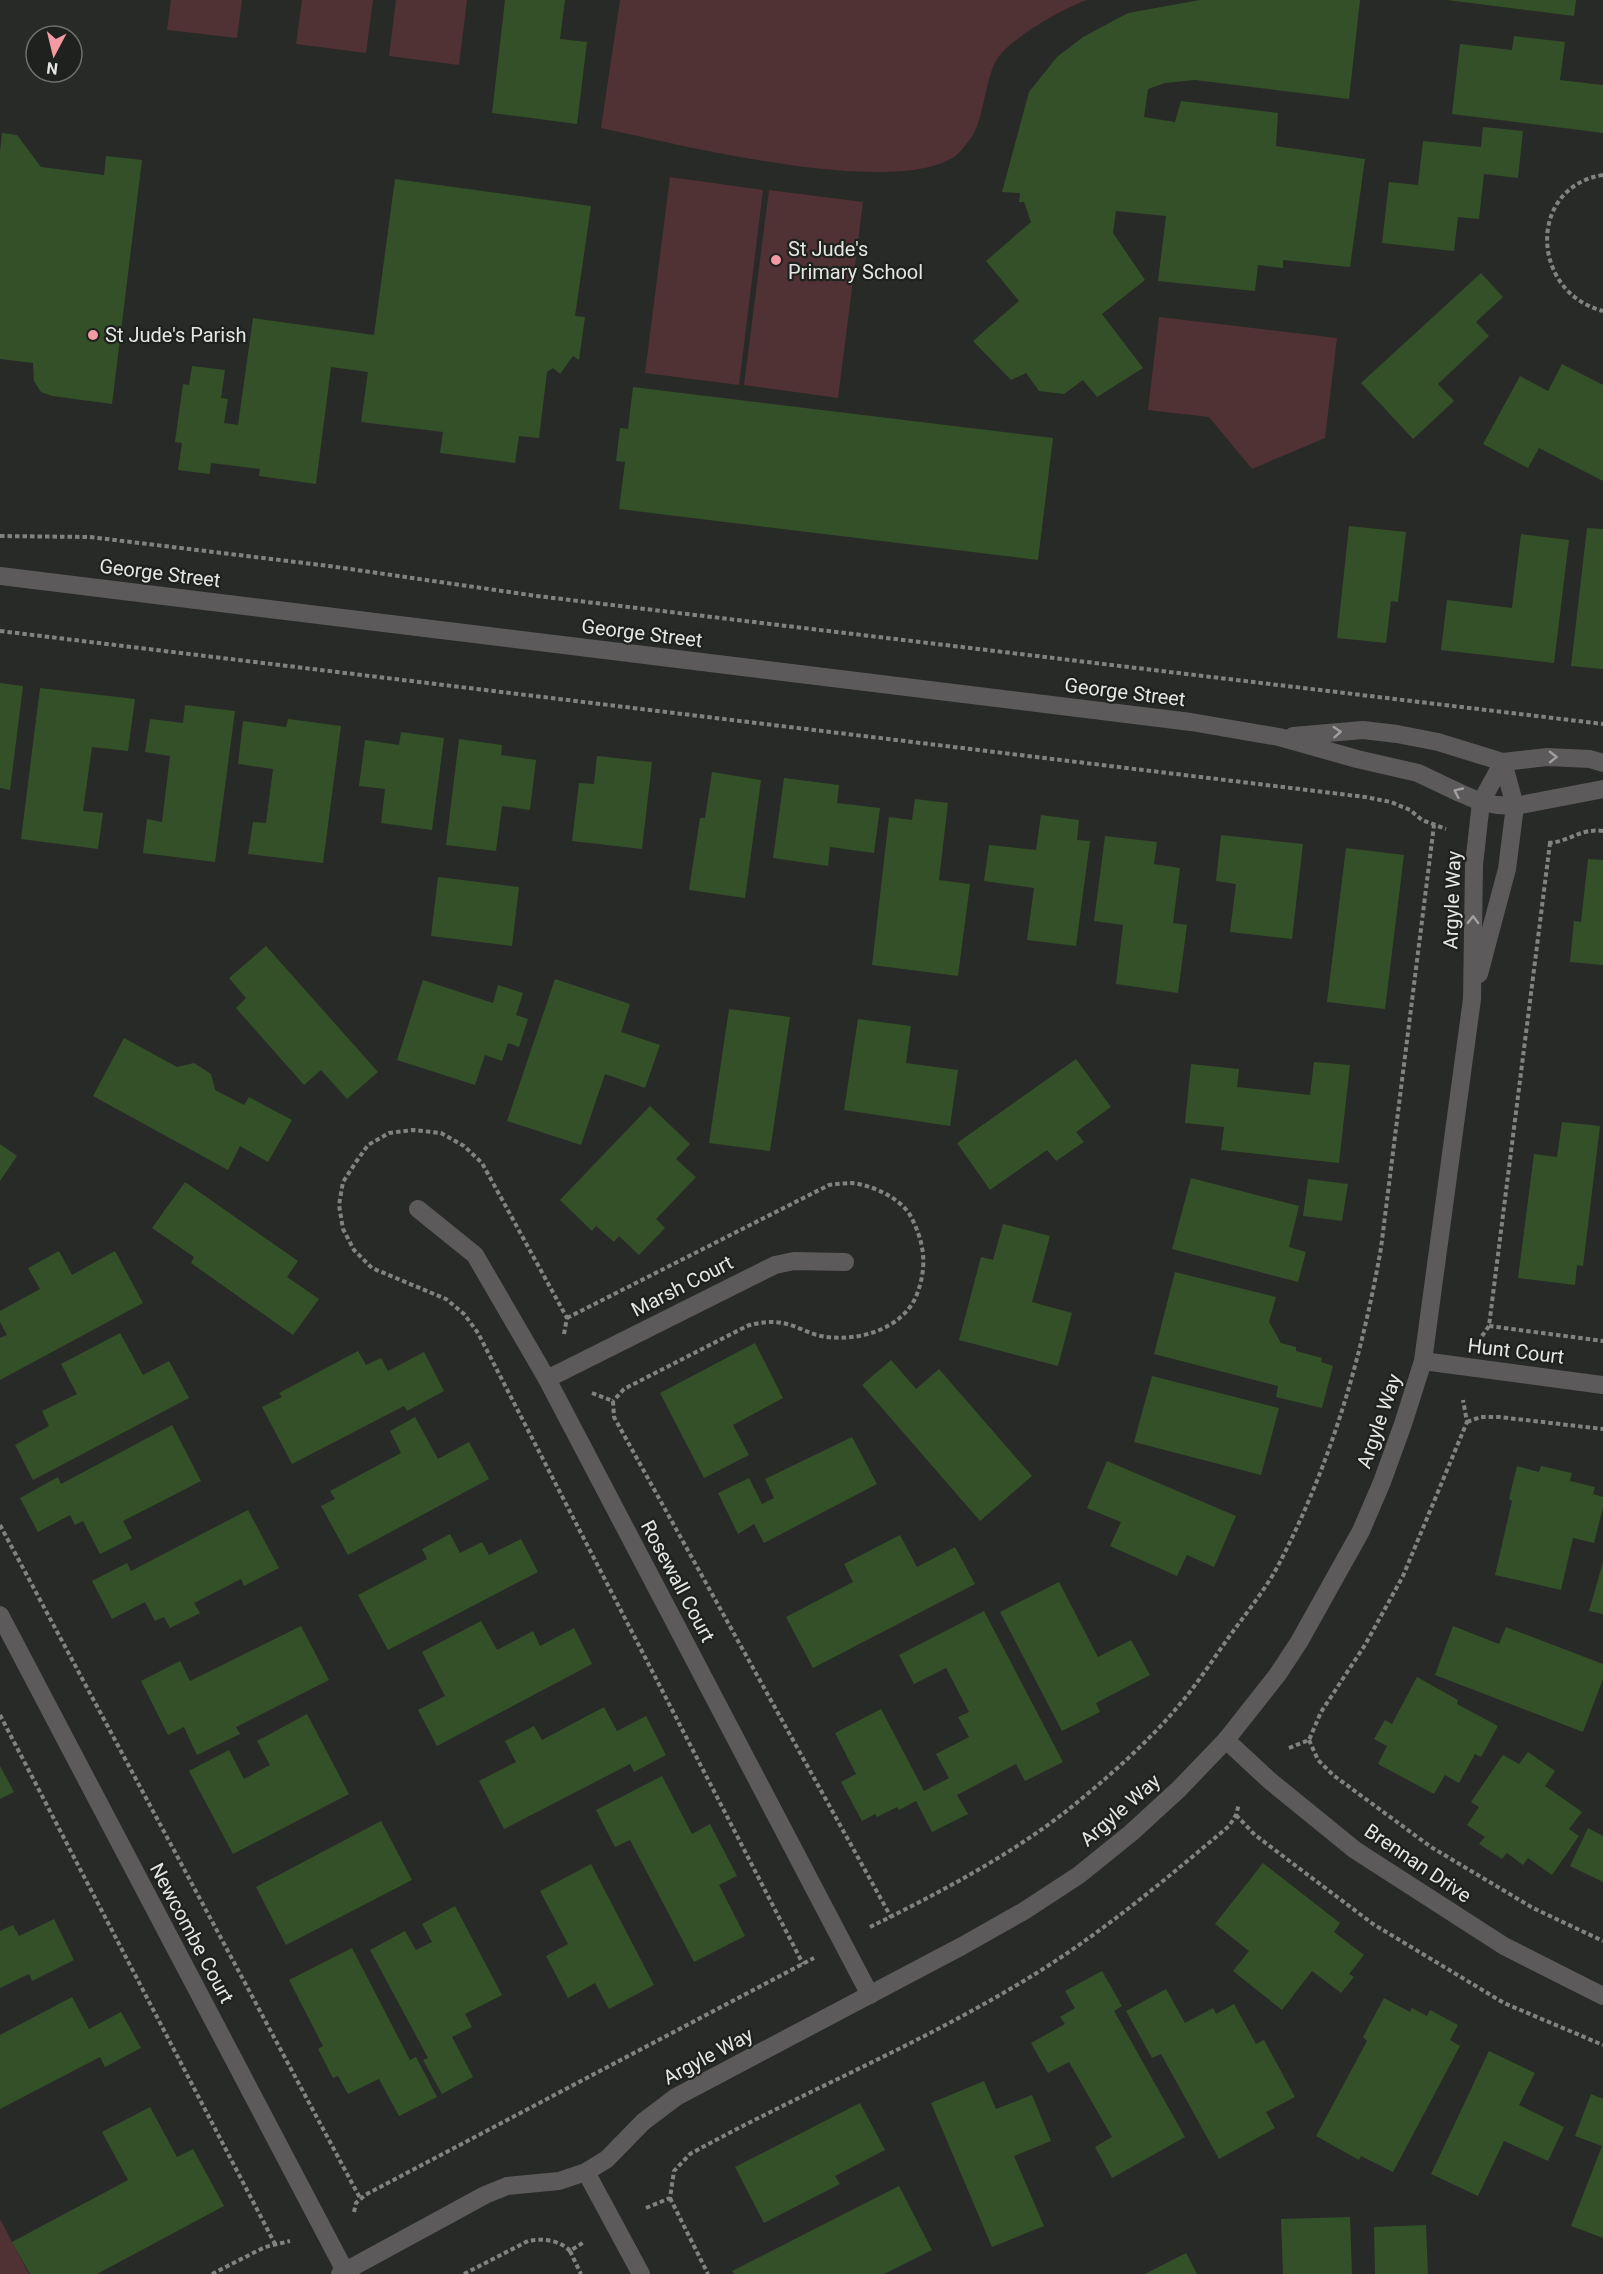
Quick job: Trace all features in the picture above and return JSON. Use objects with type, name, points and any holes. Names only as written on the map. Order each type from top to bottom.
[{"type":"street","name":"George Street","points":[[0,576],[1170,720],[1279,737],[1418,773],[1481,802],[1515,806],[1603,789]]},
{"type":"street","name":"George Street","points":[[1279,737],[1363,730],[1438,742],[1503,762],[1547,757],[1590,759],[1603,763]]},
{"type":"street","points":[[1481,802],[1503,762]]},
{"type":"street","points":[[1503,762],[1515,806]]},
{"type":"street","name":"Argyle Way","points":[[342,2273],[484,2195],[507,2186],[558,2181],[586,2172],[607,2159],[643,2122],[676,2097],[1024,1911],[1079,1875],[1131,1833],[1179,1789],[1226,1740],[1278,1674],[1299,1642],[1356,1541],[1382,1482],[1423,1362],[1472,999],[1474,865],[1481,802]]},
{"type":"street","name":"Argyle Way","points":[[1472,999],[1507,869],[1515,806]]},
{"type":"street","name":"Rosewall Court","points":[[418,1209],[475,1255],[547,1379],[870,1995]]},
{"type":"street","name":"Marsh Court","points":[[547,1379],[775,1265],[794,1261],[845,1262]]},
{"type":"street","name":"Hunt Court","points":[[1423,1362],[1603,1385]]},
{"type":"street","name":"Newcombe Court","points":[[0,1615],[342,2273]]},
{"type":"street","name":"Brennan Drive","points":[[1226,1740],[1269,1780],[1355,1850],[1504,1946],[1603,1996]]},
{"type":"street","points":[[586,2172],[641,2274]]},
{"type":"path","points":[[1603,175],[1569,187],[1555,207],[1548,233],[1548,259],[1558,280],[1571,297],[1593,309],[1603,311]]},
{"type":"path","points":[[0,536],[90,537],[329,566],[549,597],[1603,724]]},
{"type":"path","points":[[0,631],[1365,797],[1390,802],[1410,810],[1422,820],[1457,832]]},
{"type":"path","points":[[867,1929],[945,1889],[1028,1837],[1067,1810],[1137,1749],[1175,1710],[1244,1617],[1281,1560],[1329,1455],[1346,1404],[1371,1306],[1381,1248],[1434,825]]},
{"type":"path","points":[[1538,842],[1558,842],[1578,832],[1603,831]]},
{"type":"path","points":[[1482,1336],[1489,1326],[1550,843]]},
{"type":"path","points":[[1489,1326],[1603,1341]]},
{"type":"path","points":[[592,1393],[613,1401],[614,1417],[891,1917]]},
{"type":"path","points":[[1289,1748],[1309,1740],[1321,1712],[1365,1645],[1403,1576],[1467,1422],[1463,1400]]},
{"type":"path","points":[[1467,1422],[1481,1417],[1499,1417],[1603,1429]]},
{"type":"path","points":[[0,1525],[360,2198]]},
{"type":"path","points":[[0,1715],[275,2244]]},
{"type":"path","points":[[1309,1740],[1318,1760],[1332,1774],[1431,1847],[1533,1908],[1603,1941]]},
{"type":"path","points":[[708,2274],[670,2198],[674,2171],[690,2154],[1010,1990],[1086,1942],[1229,1826],[1236,1815],[1239,1804]]},
{"type":"path","points":[[1236,1815],[1255,1835],[1373,1924],[1504,2003],[1603,2045]]},
{"type":"path","points":[[354,2212],[360,2198],[818,1956]]},
{"type":"path","points":[[646,2208],[670,2198]]},
{"type":"path","points":[[464,2274],[514,2247],[538,2239],[566,2247],[581,2274]]},
{"type":"path","points":[[212,2274],[253,2253],[290,2241]]},
{"type":"path","points":[[570,2252],[584,2242]]},
{"type":"shaded area","points":[[171,0],[242,0],[237,38],[167,30]]},
{"type":"shaded area","points":[[302,0],[373,0],[366,53],[296,44]]},
{"type":"shaded area","points":[[396,0],[467,0],[459,65],[389,56]]},
{"type":"shaded area","points":[[620,0],[1087,0],[1025,33],[997,59],[974,133],[954,157],[924,168],[883,172],[834,170],[782,164],[601,128]]},
{"type":"shaded area","points":[[670,177],[763,190],[739,385],[645,373]]},
{"type":"shaded area","points":[[769,190],[863,202],[838,398],[744,385]]},
{"type":"shaded area","points":[[1159,317],[1337,338],[1325,438],[1252,469],[1209,417],[1148,410]]},
{"type":"shaded area","points":[[0,2219],[29,2274],[0,2274]]},
{"type":"building","points":[[505,0],[565,0],[560,39],[587,42],[577,124],[492,113]]},
{"type":"building","points":[[1200,0],[1360,0],[1349,99],[1195,80],[1165,83],[1148,89],[1144,117],[1175,122],[1181,101],[1278,113],[1276,146],[1365,159],[1350,267],[1283,260],[1283,268],[1258,265],[1255,291],[1158,281],[1166,216],[1116,211],[1113,233],[1145,280],[1102,314],[1143,368],[1097,397],[1083,380],[1064,394],[1039,391],[1026,373],[1011,380],[973,341],[1019,301],[986,261],[1031,222],[1024,202],[1019,202],[1020,193],[1002,192],[1029,92],[1057,57],[1083,37],[1128,13]]},
{"type":"building","points":[[1447,0],[1576,0],[1574,16]]},
{"type":"building","points":[[1514,36],[1565,42],[1560,80],[1603,85],[1603,133],[1452,114],[1460,44],[1512,50]]},
{"type":"building","points":[[1483,127],[1523,131],[1518,178],[1484,174],[1479,219],[1458,217],[1454,251],[1382,243],[1389,182],[1418,185],[1423,141],[1481,147]]},
{"type":"building","points":[[2,133],[17,135],[41,167],[104,175],[106,156],[142,160],[112,404],[52,396],[41,392],[34,381],[33,363],[0,359],[0,152]]},
{"type":"building","points":[[395,179],[591,206],[575,316],[585,317],[579,360],[573,356],[560,374],[553,368],[547,372],[539,438],[519,436],[515,463],[440,453],[443,432],[361,422],[368,372],[331,367],[316,484],[259,476],[260,469],[211,463],[210,474],[178,470],[182,443],[175,442],[183,384],[189,385],[192,366],[225,370],[221,398],[228,399],[224,423],[238,425],[253,318],[374,335]]},
{"type":"building","points":[[1481,273],[1503,297],[1476,322],[1489,336],[1438,384],[1454,401],[1413,439],[1361,383]]},
{"type":"building","points":[[1562,364],[1603,385],[1603,481],[1539,448],[1528,468],[1483,444],[1520,376],[1548,391]]},
{"type":"building","points":[[633,387],[1053,438],[1038,560],[619,509],[625,462],[616,461],[620,428],[628,429]]},
{"type":"building","points":[[1349,526],[1406,532],[1398,602],[1391,601],[1386,643],[1337,638]]},
{"type":"building","points":[[1587,528],[1603,529],[1603,669],[1571,666]]},
{"type":"building","points":[[1521,534],[1569,540],[1554,663],[1441,650],[1447,600],[1512,608]]},
{"type":"building","points":[[0,683],[23,686],[10,790],[0,788]]},
{"type":"building","points":[[40,688],[135,699],[128,751],[92,747],[83,811],[103,813],[98,849],[21,839]]},
{"type":"building","points":[[185,705],[235,711],[215,862],[143,853],[147,819],[162,822],[170,756],[145,752],[150,719],[183,723]]},
{"type":"building","points":[[288,719],[341,726],[323,863],[248,854],[253,822],[266,823],[273,769],[238,764],[243,721],[286,727]]},
{"type":"building","points":[[401,732],[444,738],[432,830],[381,823],[385,789],[359,786],[365,740],[399,745]]},
{"type":"building","points":[[459,739],[502,745],[501,755],[536,760],[530,810],[502,806],[496,851],[446,845]]},
{"type":"building","points":[[597,756],[652,762],[642,849],[572,841],[579,783],[594,784]]},
{"type":"building","points":[[712,772],[761,780],[745,898],[689,890],[700,818],[705,818]]},
{"type":"building","points":[[784,778],[839,785],[837,803],[880,808],[874,853],[830,847],[828,866],[773,858]]},
{"type":"building","points":[[915,799],[948,803],[939,880],[970,884],[958,976],[872,965],[889,817],[912,820]]},
{"type":"building","points":[[1041,815],[1079,820],[1077,840],[1090,841],[1076,946],[1027,940],[1034,888],[984,881],[989,845],[1036,850]]},
{"type":"building","points":[[1221,835],[1303,844],[1292,939],[1230,932],[1236,884],[1216,881]]},
{"type":"building","points":[[1105,836],[1157,842],[1154,864],[1180,868],[1173,923],[1187,925],[1178,993],[1116,984],[1123,925],[1094,921]]},
{"type":"building","points":[[1346,848],[1404,855],[1385,1009],[1327,1002]]},
{"type":"building","points":[[1588,859],[1603,860],[1603,965],[1570,962],[1574,921],[1581,922]]},
{"type":"building","points":[[438,877],[519,887],[512,946],[431,936]]},
{"type":"building","points":[[266,946],[378,1072],[347,1099],[321,1070],[304,1085],[236,1008],[246,998],[229,978]]},
{"type":"building","points":[[555,979],[630,1004],[621,1032],[660,1045],[645,1088],[605,1074],[581,1145],[507,1121]]},
{"type":"building","points":[[423,980],[493,1003],[498,985],[523,993],[516,1015],[528,1019],[519,1047],[508,1043],[502,1061],[485,1055],[475,1085],[397,1060]]},
{"type":"building","points":[[729,1009],[790,1017],[770,1151],[709,1143]]},
{"type":"building","points":[[858,1019],[911,1026],[906,1063],[958,1070],[950,1126],[844,1110]]},
{"type":"building","points":[[124,1038],[177,1067],[194,1063],[211,1074],[215,1090],[244,1105],[249,1097],[292,1120],[268,1162],[240,1146],[228,1170],[93,1096]]},
{"type":"building","points":[[1076,1059],[1111,1107],[1076,1132],[1084,1142],[1056,1161],[1047,1150],[990,1190],[957,1143]]},
{"type":"building","points":[[1314,1062],[1350,1065],[1339,1163],[1221,1150],[1224,1127],[1185,1123],[1191,1064],[1239,1069],[1237,1087],[1310,1095]]},
{"type":"building","points":[[650,1106],[690,1144],[676,1159],[696,1177],[656,1219],[665,1228],[639,1255],[619,1236],[614,1242],[596,1226],[592,1231],[560,1200]]},
{"type":"building","points":[[1562,1122],[1600,1126],[1583,1266],[1577,1265],[1575,1285],[1518,1278],[1534,1154],[1557,1157]]},
{"type":"building","points":[[0,1144],[17,1156],[0,1181]]},
{"type":"building","points":[[1191,1178],[1299,1206],[1289,1247],[1306,1252],[1298,1282],[1172,1249]]},
{"type":"building","points":[[1308,1179],[1348,1184],[1342,1221],[1303,1216]]},
{"type":"building","points":[[185,1182],[298,1261],[287,1277],[319,1299],[293,1335],[191,1263],[194,1257],[152,1228]]},
{"type":"building","points":[[1003,1224],[1050,1236],[1032,1302],[1072,1313],[1058,1366],[959,1340],[981,1257],[993,1260]]},
{"type":"building","points":[[59,1251],[72,1275],[115,1251],[143,1303],[0,1380],[0,1338],[7,1335],[0,1322],[0,1311],[40,1289],[28,1268]]},
{"type":"building","points":[[1175,1272],[1276,1297],[1269,1322],[1281,1343],[1296,1347],[1296,1351],[1322,1358],[1321,1362],[1333,1366],[1322,1408],[1276,1397],[1278,1386],[1154,1354]]},
{"type":"building","points":[[120,1333],[143,1375],[169,1361],[189,1398],[33,1480],[15,1445],[49,1426],[42,1411],[77,1394],[61,1364]]},
{"type":"building","points":[[755,1343],[783,1398],[733,1425],[749,1455],[704,1478],[660,1393]]},
{"type":"building","points":[[358,1351],[366,1365],[381,1358],[388,1371],[424,1352],[444,1391],[407,1411],[404,1406],[292,1464],[262,1407],[282,1397],[279,1393]]},
{"type":"building","points":[[891,1360],[916,1389],[939,1369],[1032,1476],[980,1521],[862,1385]]},
{"type":"building","points":[[1152,1376],[1279,1408],[1261,1475],[1134,1442]]},
{"type":"building","points":[[415,1417],[438,1459],[469,1442],[489,1479],[348,1555],[321,1506],[335,1499],[330,1491],[401,1453],[390,1431]]},
{"type":"building","points":[[172,1425],[201,1481],[123,1521],[132,1538],[100,1554],[83,1521],[75,1525],[70,1515],[38,1532],[20,1498],[58,1477],[61,1484]]},
{"type":"building","points":[[852,1437],[877,1484],[764,1543],[754,1524],[738,1534],[718,1493],[749,1478],[762,1504],[774,1498],[765,1479]]},
{"type":"building","points":[[1107,1461],[1236,1516],[1214,1567],[1187,1555],[1177,1576],[1110,1546],[1121,1522],[1087,1508]]},
{"type":"building","points":[[1517,1466],[1539,1472],[1541,1466],[1572,1473],[1570,1481],[1595,1487],[1593,1494],[1603,1497],[1603,1507],[1594,1543],[1573,1538],[1561,1590],[1495,1575],[1512,1501],[1509,1499]]},
{"type":"building","points":[[248,1510],[279,1568],[244,1586],[241,1579],[194,1603],[200,1613],[170,1628],[164,1617],[155,1621],[145,1602],[112,1619],[92,1581],[127,1563],[131,1571]]},
{"type":"building","points":[[450,1534],[460,1553],[482,1542],[489,1555],[521,1539],[538,1572],[388,1650],[358,1595],[427,1559],[422,1549]]},
{"type":"building","points":[[900,1535],[917,1567],[955,1547],[975,1584],[813,1668],[786,1617],[853,1582],[844,1564]]},
{"type":"building","points":[[1603,1562],[1603,1614],[1589,1611]]},
{"type":"building","points":[[1059,1582],[1098,1657],[1131,1640],[1150,1675],[1096,1703],[1100,1712],[1062,1731],[1000,1612]]},
{"type":"building","points":[[984,1611],[1063,1762],[1025,1781],[1016,1764],[957,1795],[968,1814],[932,1832],[916,1801],[899,1810],[897,1807],[877,1817],[875,1814],[862,1821],[841,1782],[856,1774],[835,1733],[881,1709],[924,1791],[949,1778],[936,1754],[969,1737],[958,1717],[969,1712],[946,1668],[914,1684],[899,1655]]},
{"type":"building","points":[[481,1621],[497,1650],[533,1631],[540,1646],[574,1628],[592,1664],[437,1746],[418,1710],[445,1696],[422,1652]]},
{"type":"building","points":[[301,1626],[329,1680],[236,1727],[240,1734],[197,1755],[184,1727],[168,1735],[141,1681],[180,1661],[190,1681]]},
{"type":"building","points":[[1453,1626],[1499,1644],[1506,1627],[1603,1664],[1603,1679],[1583,1732],[1435,1675]]},
{"type":"building","points":[[1417,1677],[1458,1700],[1457,1704],[1498,1726],[1481,1757],[1475,1754],[1459,1783],[1445,1775],[1434,1794],[1378,1764],[1387,1746],[1374,1739],[1385,1720],[1392,1724]]},
{"type":"building","points":[[604,1707],[617,1731],[646,1716],[666,1755],[634,1772],[630,1764],[504,1829],[479,1781],[516,1762],[505,1741],[534,1726],[542,1740]]},
{"type":"building","points":[[307,1714],[349,1794],[233,1854],[189,1771],[229,1750],[244,1779],[270,1765],[257,1741]]},
{"type":"building","points":[[1528,1752],[1555,1771],[1545,1786],[1582,1812],[1569,1829],[1579,1836],[1552,1875],[1528,1858],[1523,1865],[1507,1853],[1502,1859],[1479,1844],[1485,1837],[1467,1825],[1479,1807],[1471,1802],[1503,1755],[1519,1764]]},
{"type":"building","points":[[0,1766],[14,1792],[0,1799]]},
{"type":"building","points":[[662,1776],[692,1834],[710,1824],[737,1876],[719,1885],[745,1936],[694,1962],[630,1840],[615,1847],[596,1810]]},
{"type":"building","points":[[381,1821],[412,1880],[286,1945],[256,1887]]},
{"type":"building","points":[[1588,1828],[1603,1836],[1603,1882],[1570,1866]]},
{"type":"building","points":[[1263,1863],[1340,1923],[1334,1932],[1364,1955],[1349,1974],[1354,1977],[1341,1993],[1312,1971],[1282,2010],[1233,1971],[1249,1951],[1215,1924]]},
{"type":"building","points":[[591,1864],[654,1985],[609,2009],[595,1983],[568,1998],[546,1956],[568,1944],[540,1891]]},
{"type":"building","points":[[455,1906],[502,1995],[465,2014],[472,2027],[452,2037],[473,2077],[442,2094],[423,2060],[428,2058],[370,1950],[405,1931],[416,1950],[432,1942],[422,1924]]},
{"type":"building","points":[[54,1919],[74,1960],[32,1981],[29,1974],[0,1988],[0,1931],[13,1925],[19,1936]]},
{"type":"building","points":[[352,1948],[410,2060],[416,2057],[437,2097],[399,2116],[379,2079],[348,2094],[338,2076],[333,2078],[318,2049],[323,2046],[289,1980]]},
{"type":"building","points":[[1102,1971],[1122,2006],[1114,2011],[1185,2137],[1112,2178],[1095,2147],[1112,2137],[1069,2062],[1048,2073],[1031,2043],[1065,2024],[1060,2017],[1075,2008],[1065,1991]]},
{"type":"building","points":[[1166,1989],[1185,2023],[1213,2008],[1216,2014],[1234,2004],[1256,2044],[1264,2040],[1295,2097],[1266,2112],[1275,2128],[1219,2159],[1161,2054],[1152,2058],[1126,2011]]},
{"type":"building","points":[[72,1997],[89,2029],[121,2012],[141,2048],[105,2067],[100,2057],[0,2109],[0,2035]]},
{"type":"building","points":[[1384,1998],[1410,2012],[1412,2008],[1427,2016],[1430,2010],[1458,2025],[1450,2040],[1460,2046],[1393,2172],[1361,2156],[1359,2160],[1316,2136],[1367,2041],[1363,2037]]},
{"type":"building","points":[[1489,2051],[1535,2073],[1519,2105],[1564,2127],[1548,2161],[1504,2141],[1478,2196],[1431,2174]]},
{"type":"building","points":[[984,2081],[996,2109],[1032,2095],[1051,2141],[1014,2156],[1044,2226],[992,2247],[931,2103]]},
{"type":"building","points":[[1591,2094],[1603,2099],[1603,2238],[1571,2226],[1602,2146],[1575,2136]]},
{"type":"building","points":[[860,2103],[885,2150],[835,2176],[840,2184],[764,2223],[735,2167]]},
{"type":"building","points":[[150,2107],[177,2157],[193,2149],[224,2206],[97,2274],[30,2274],[12,2242],[128,2180],[102,2132]]},
{"type":"building","points":[[899,2186],[932,2250],[884,2274],[734,2274],[732,2271]]},
{"type":"building","points":[[1350,2217],[1352,2274],[1283,2274],[1281,2219]]},
{"type":"building","points":[[1426,2225],[1428,2274],[1375,2274],[1374,2227]]},
{"type":"building","points":[[1186,2253],[1197,2274],[1145,2274]]},
{"type":"place","name":"St Jude's Primary School","points":[[776,260]]},
{"type":"place","name":"St Jude's Parish","points":[[93,335]]}]
